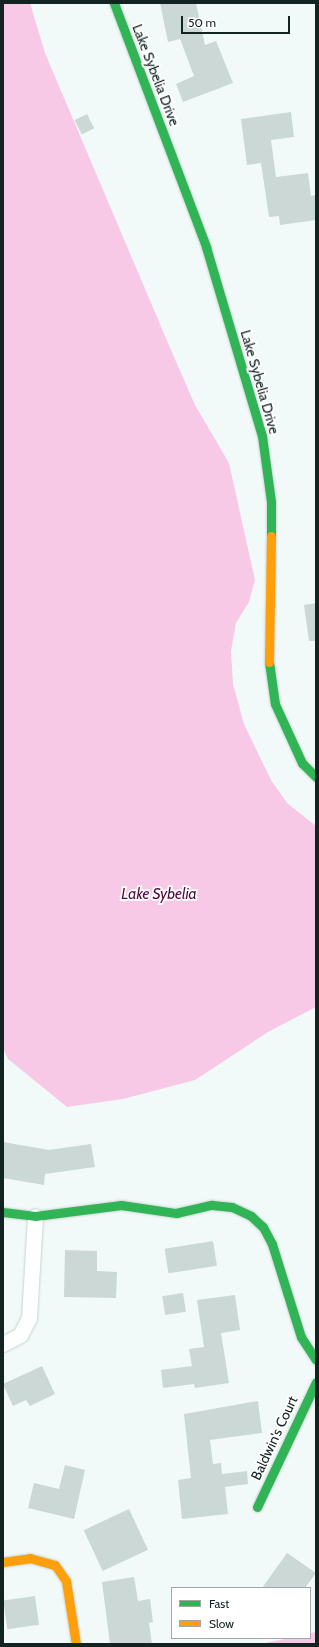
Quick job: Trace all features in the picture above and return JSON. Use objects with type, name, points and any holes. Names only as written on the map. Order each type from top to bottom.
[{"type":"street","name":"Lake Sybelia Drive","points":[[114,3],[206,247],[262,436],[271,502],[269,670],[275,704],[302,763],[316,777]]},
{"type":"street","points":[[3,1212],[35,1216],[99,1206],[127,1206],[176,1213],[212,1205],[232,1207],[251,1216],[263,1227],[272,1244],[301,1337],[311,1355],[316,1360]]},
{"type":"street","points":[[3,1344],[20,1335],[29,1318],[35,1216]]},
{"type":"street","name":"Baldwin's Court","points":[[257,1507],[316,1382]]},
{"type":"street","points":[[3,1562],[30,1558],[55,1565],[66,1581],[76,1644]]},
{"type":"water","name":"Lake Sybelia","points":[[3,3],[30,3],[45,53],[171,350],[195,405],[229,463],[255,580],[249,602],[236,623],[231,651],[233,684],[244,724],[271,780],[287,803],[316,826],[316,1007],[268,1032],[195,1080],[123,1099],[67,1107],[8,1059],[3,1048]]},
{"type":"water","points":[[316,1632],[316,1644],[261,1644],[284,1639],[311,1639],[311,1633]]},
{"type":"building","points":[[160,3],[196,3],[205,45],[216,41],[233,83],[183,102],[176,84],[194,76],[180,39],[168,42]]},
{"type":"building","points":[[291,112],[294,137],[271,140],[276,177],[308,173],[311,196],[316,195],[316,220],[280,225],[279,216],[269,217],[261,163],[247,165],[241,119]]},
{"type":"building","points":[[87,114],[94,128],[82,135],[75,120]]},
{"type":"building","points":[[316,603],[316,641],[309,641],[304,605]]},
{"type":"building","points":[[3,1142],[49,1150],[91,1144],[95,1167],[45,1174],[44,1185],[3,1178]]},
{"type":"building","points":[[213,1241],[217,1266],[169,1273],[165,1249]]},
{"type":"building","points":[[65,1250],[97,1251],[97,1271],[117,1272],[116,1298],[64,1297]]},
{"type":"building","points":[[183,1293],[186,1312],[165,1315],[162,1296]]},
{"type":"building","points":[[235,1295],[240,1330],[221,1333],[229,1383],[195,1388],[194,1384],[163,1388],[161,1370],[192,1366],[189,1349],[204,1347],[197,1300]]},
{"type":"building","points":[[42,1366],[55,1394],[30,1406],[26,1400],[13,1406],[3,1384]]},
{"type":"building","points":[[258,1401],[262,1433],[210,1440],[213,1464],[221,1463],[222,1474],[247,1471],[248,1484],[225,1487],[228,1514],[182,1519],[178,1480],[191,1478],[184,1414]]},
{"type":"building","points":[[65,1465],[85,1470],[74,1519],[28,1508],[34,1483],[59,1489]]},
{"type":"building","points":[[129,1509],[148,1550],[103,1571],[84,1530]]},
{"type":"building","points":[[287,1553],[316,1573],[306,1587],[263,1587]]},
{"type":"building","points":[[134,1577],[138,1601],[150,1599],[153,1622],[149,1623],[152,1644],[110,1644],[102,1582]]},
{"type":"building","points":[[35,1596],[39,1625],[7,1629],[3,1600]]},
{"type":"traffic: fast","points":[[114,3],[206,247],[262,436],[271,502],[271,536]]},
{"type":"traffic: fast","points":[[269,662],[275,704],[302,763],[316,777]]},
{"type":"traffic: fast","points":[[3,1212],[35,1216],[121,1205],[176,1213],[212,1205],[232,1207],[251,1216],[263,1227],[272,1244],[301,1337],[316,1360]]},
{"type":"traffic: fast","points":[[257,1507],[316,1382]]},
{"type":"traffic: slow","points":[[269,662],[271,536]]},
{"type":"traffic: slow","points":[[3,1562],[30,1558],[55,1565],[66,1581],[76,1644]]}]
